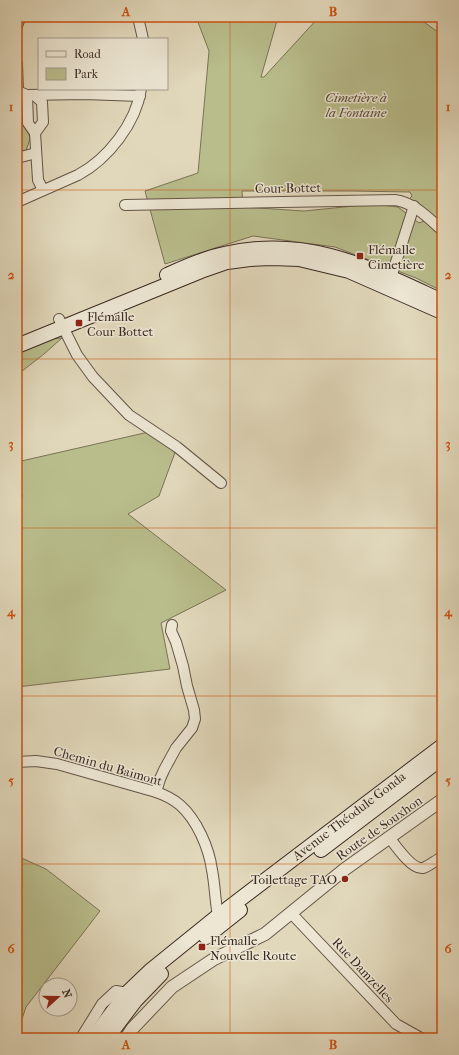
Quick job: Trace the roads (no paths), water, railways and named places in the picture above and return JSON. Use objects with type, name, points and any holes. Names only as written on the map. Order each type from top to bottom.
[{"type":"main road","points":[[17,335],[61,322],[227,262],[250,259],[299,259],[324,264],[389,283],[442,301]]},
{"type":"main road","points":[[389,283],[442,312]]},
{"type":"main road","points":[[17,346],[61,322]]},
{"type":"main road","name":"Avenue Théodule Gonda","points":[[221,920],[442,746]]},
{"type":"main road","name":"Avenue Théodule Gonda","points":[[107,1038],[131,997],[150,970],[221,920],[442,758]]},
{"type":"main road","name":"Avenue Théodule Gonda","points":[[94,1038],[105,1022],[131,997]]},
{"type":"street","points":[[17,26],[19,20],[23,17]]},
{"type":"street","points":[[138,17],[143,38]]},
{"type":"street","points":[[17,64],[24,93],[28,123],[36,133]]},
{"type":"street","points":[[17,202],[86,171],[102,156],[128,127],[133,118],[141,93],[24,93]]},
{"type":"street","points":[[24,93],[42,102],[43,122],[36,133],[36,153],[38,180],[44,190]]},
{"type":"street","points":[[17,158],[36,153]]},
{"type":"street","name":"Cour Bottet","points":[[124,205],[389,200],[403,202],[414,206],[442,230]]},
{"type":"street","points":[[389,283],[414,206]]},
{"type":"street","points":[[61,322],[77,355],[93,377],[129,415],[177,447],[222,483]]},
{"type":"street","points":[[156,792],[164,770],[176,748],[192,728],[195,719],[194,710],[186,684],[184,666],[171,631],[172,625]]},
{"type":"street","name":"Chemin du Baimont","points":[[17,762],[36,761],[58,764],[156,792],[172,799],[185,809],[202,837],[211,863],[221,920]]},
{"type":"street","name":"Route de Souxhon","points":[[126,1038],[132,1029],[172,987],[214,959],[265,934],[345,869],[442,800]]},
{"type":"street","points":[[389,837],[410,862],[417,867],[423,868],[442,857]]},
{"type":"street","name":"Rue Damzelles","points":[[291,913],[396,1024],[421,1038]]},
{"type":"street","points":[[81,1038],[102,1004],[116,991],[131,997]]},
{"type":"place","name":"Flémalle Cimetière","points":[[360,256]]},
{"type":"place","name":"Flémalle Cour Bottet","points":[[79,323]]},
{"type":"place","name":"Toilettage TAO","points":[[345,879]]},
{"type":"place","name":"Flémalle Nouvelle Route","points":[[202,947]]},
{"type":"park label","name":"Cimetière à la Fontaine","points":[[356,104]]}]
